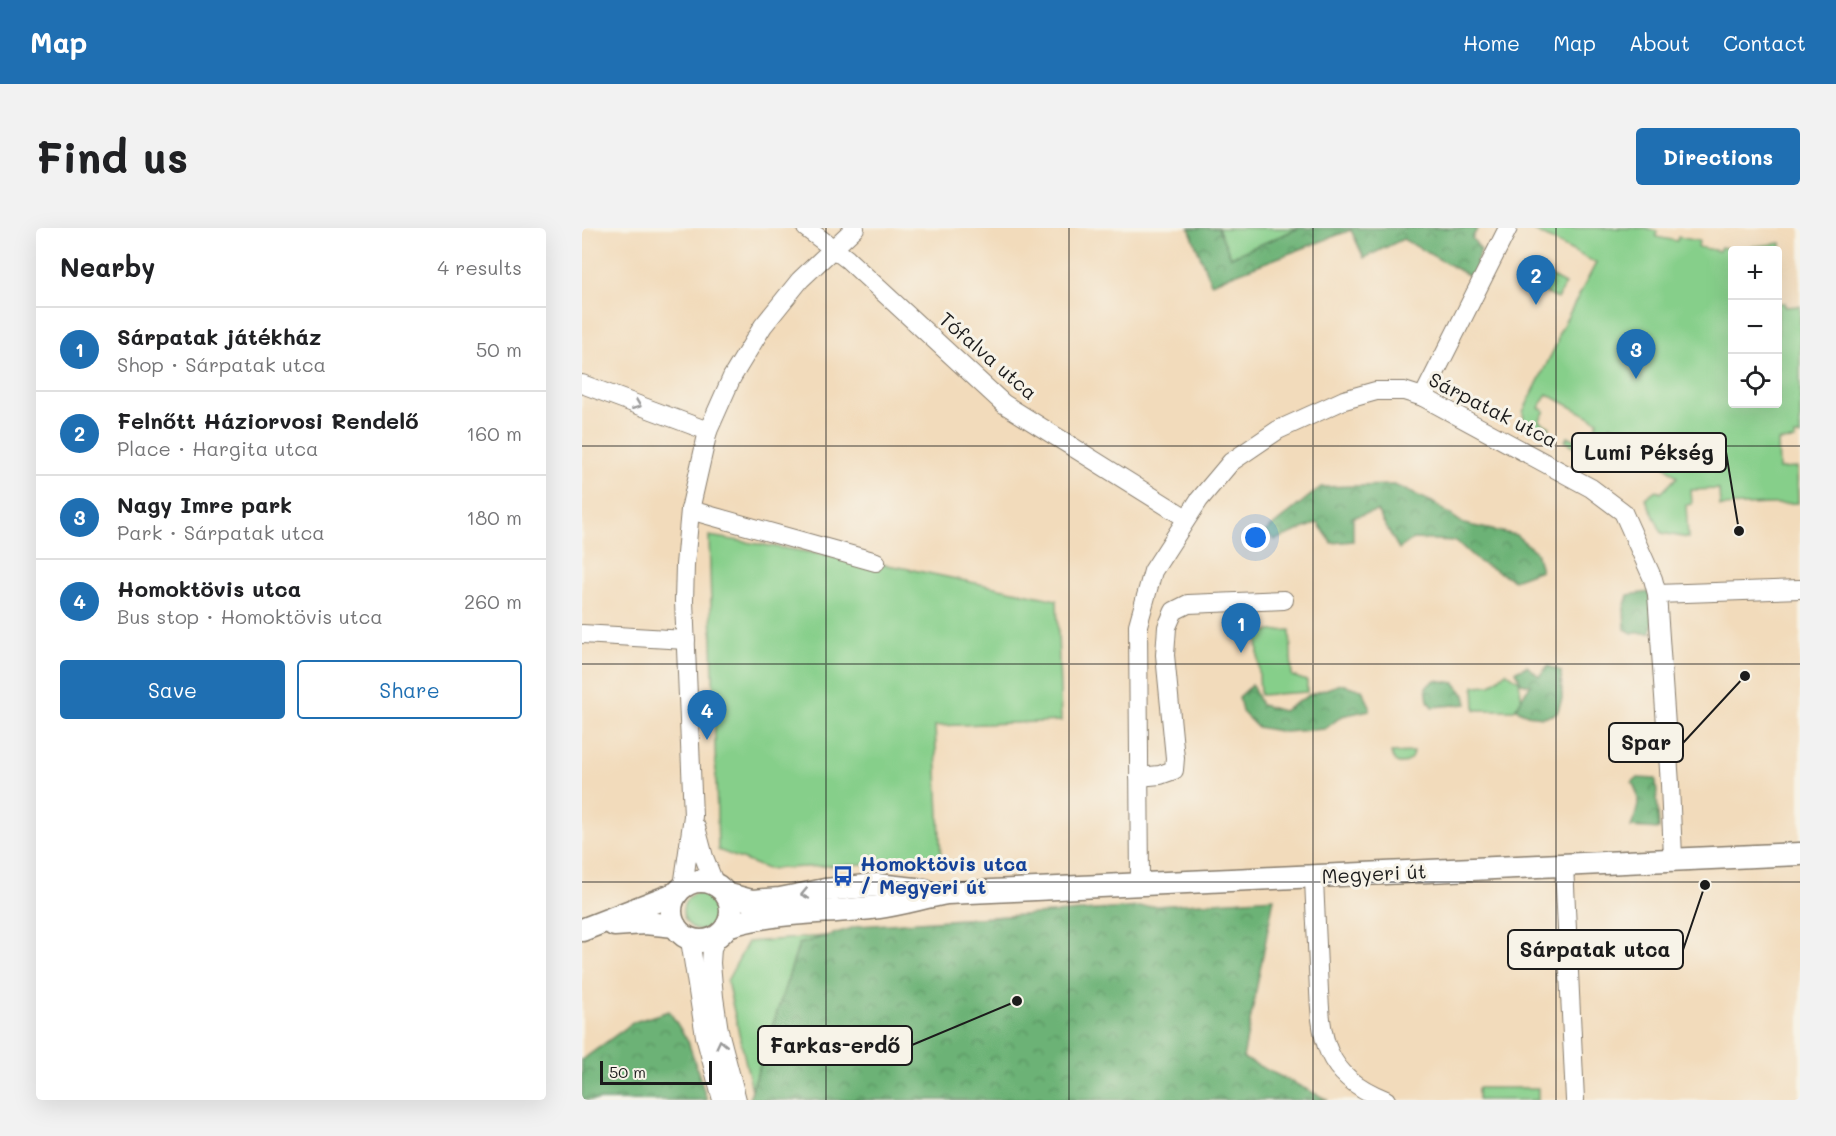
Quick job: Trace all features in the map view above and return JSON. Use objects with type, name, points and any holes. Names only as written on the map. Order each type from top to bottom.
[{"type":"main road","name":"Megyeri út","points":[[584,929],[645,923],[705,941],[752,919],[782,914],[879,907],[947,893],[1673,858],[1800,854]]},
{"type":"main road","name":"Megyeri út","points":[[584,929],[699,881],[752,901],[877,885],[947,893]]},
{"type":"main road","points":[[721,889],[731,909],[723,931]]},
{"type":"main road","points":[[680,890],[671,909],[682,933]]},
{"type":"street","name":"Tófalva utca","points":[[806,228],[833,248],[1004,404],[1186,518]]},
{"type":"street","points":[[680,890],[693,816],[685,565],[690,510],[708,432],[732,377],[763,326],[800,280],[855,228]]},
{"type":"street","points":[[1423,397],[1508,228]]},
{"type":"street","points":[[582,384],[708,432]]},
{"type":"street","name":"Sárpatak utca","points":[[1140,883],[1138,626],[1153,571],[1198,500],[1232,462],[1278,430],[1344,400],[1376,391],[1404,391],[1423,397],[1592,488],[1623,512],[1658,594],[1673,858]]},
{"type":"street","points":[[690,510],[876,562]]},
{"type":"street","points":[[1658,594],[1800,589]]},
{"type":"street","points":[[1139,777],[1160,776],[1174,770],[1175,758],[1165,655],[1167,627],[1174,611],[1188,604],[1284,600]]},
{"type":"street","points":[[1144,601],[1171,617]]},
{"type":"street","points":[[582,634],[686,640]]},
{"type":"street","points":[[693,816],[704,857],[721,889]]},
{"type":"street","points":[[1564,865],[1575,1100]]},
{"type":"street","points":[[1314,877],[1320,1020],[1324,1044],[1344,1076],[1360,1088],[1386,1100]]},
{"type":"street","points":[[723,931],[712,948],[711,963],[719,1031],[737,1100]]},
{"type":"street","points":[[682,933],[722,1100]]},
{"type":"green space","points":[[1189,228],[1218,228],[1231,257],[1299,228],[1478,228],[1472,238],[1481,250],[1476,263],[1484,268],[1478,281],[1403,239],[1364,258],[1351,230],[1211,283]]},
{"type":"green space","points":[[1218,228],[1299,228],[1231,257]]},
{"type":"green space","points":[[1535,228],[1645,228],[1657,231],[1656,237],[1677,241],[1678,237],[1699,241],[1698,247],[1719,251],[1721,247],[1728,248],[1728,408],[1782,408],[1782,303],[1785,303],[1785,307],[1800,306],[1800,436],[1795,436],[1795,440],[1778,441],[1779,469],[1797,468],[1798,503],[1720,506],[1719,489],[1691,490],[1692,504],[1686,505],[1688,538],[1662,533],[1645,498],[1656,490],[1661,493],[1677,477],[1629,434],[1611,425],[1592,457],[1565,441],[1568,436],[1580,442],[1586,431],[1592,434],[1598,421],[1547,394],[1539,408],[1545,411],[1539,421],[1550,427],[1548,432],[1524,421],[1523,412],[1557,343],[1558,335],[1596,263],[1534,231]]},
{"type":"green space","points":[[1781,243],[1781,246],[1756,246]]},
{"type":"green space","points":[[1550,276],[1565,284],[1557,299],[1542,291]]},
{"type":"green space","points":[[1394,485],[1432,502],[1464,524],[1516,535],[1536,552],[1541,570],[1514,580],[1479,562],[1456,541],[1413,539],[1399,549],[1377,511],[1353,517],[1353,541],[1332,543],[1318,523],[1275,540],[1265,532],[1321,487]]},
{"type":"green space","points":[[709,536],[899,567],[1057,600],[1061,721],[935,726],[941,860],[767,869],[718,850]]},
{"type":"green space","points":[[1649,592],[1654,615],[1651,633],[1632,633],[1625,629],[1624,608],[1628,595]]},
{"type":"green space","points":[[1290,630],[1292,676],[1307,681],[1307,692],[1260,695],[1257,632]]},
{"type":"green space","points":[[1527,666],[1539,676],[1548,666],[1561,671],[1562,699],[1557,713],[1536,716],[1516,709],[1531,685],[1521,683],[1516,671]]},
{"type":"green space","points":[[1506,672],[1519,681],[1522,701],[1514,710],[1475,710],[1474,686],[1491,685]]},
{"type":"green space","points":[[1435,680],[1455,683],[1465,695],[1467,704],[1432,707],[1428,701],[1426,687]]},
{"type":"green space","points":[[1341,684],[1362,690],[1370,710],[1342,716],[1325,729],[1284,732],[1257,727],[1242,712],[1239,697],[1252,685],[1261,705],[1283,711],[1309,695]]},
{"type":"green space","points":[[1413,752],[1409,761],[1402,764],[1395,761],[1391,753]]},
{"type":"green space","points":[[1637,778],[1656,779],[1659,829],[1631,827],[1638,804],[1632,782]]},
{"type":"green space","points":[[702,892],[716,897],[721,911],[716,925],[702,930],[688,925],[683,911],[688,897]]},
{"type":"green space","points":[[1274,898],[1243,1058],[1328,1100],[751,1100],[750,1096],[799,944],[859,926]]},
{"type":"green space","points":[[826,936],[799,944],[752,1090],[727,981],[748,942]]},
{"type":"green space","points":[[669,1011],[688,1041],[707,1100],[582,1100],[582,1060],[634,1022]]},
{"type":"green space","points":[[1478,1088],[1538,1088],[1538,1100],[1478,1100]]},
{"type":"place","name":"Felnőtt Háziorvosi Rendelő","points":[[1536,305]]},
{"type":"place","name":"Nagy Imre park","points":[[1636,379]]},
{"type":"place","name":"Lumi Pékség","points":[[1739,531]]},
{"type":"place","name":"Sárpatak játékház","points":[[1241,653]]},
{"type":"place","name":"Spar","points":[[1745,676]]},
{"type":"place","name":"Homoktövis utca","points":[[707,740]]},
{"type":"place","name":"Homoktövis utca / Megyeri út","points":[[843,876]]},
{"type":"place","name":"Sárpatak utca","points":[[1705,885]]},
{"type":"place","name":"Farkas-erdő","points":[[1017,1001]]}]
